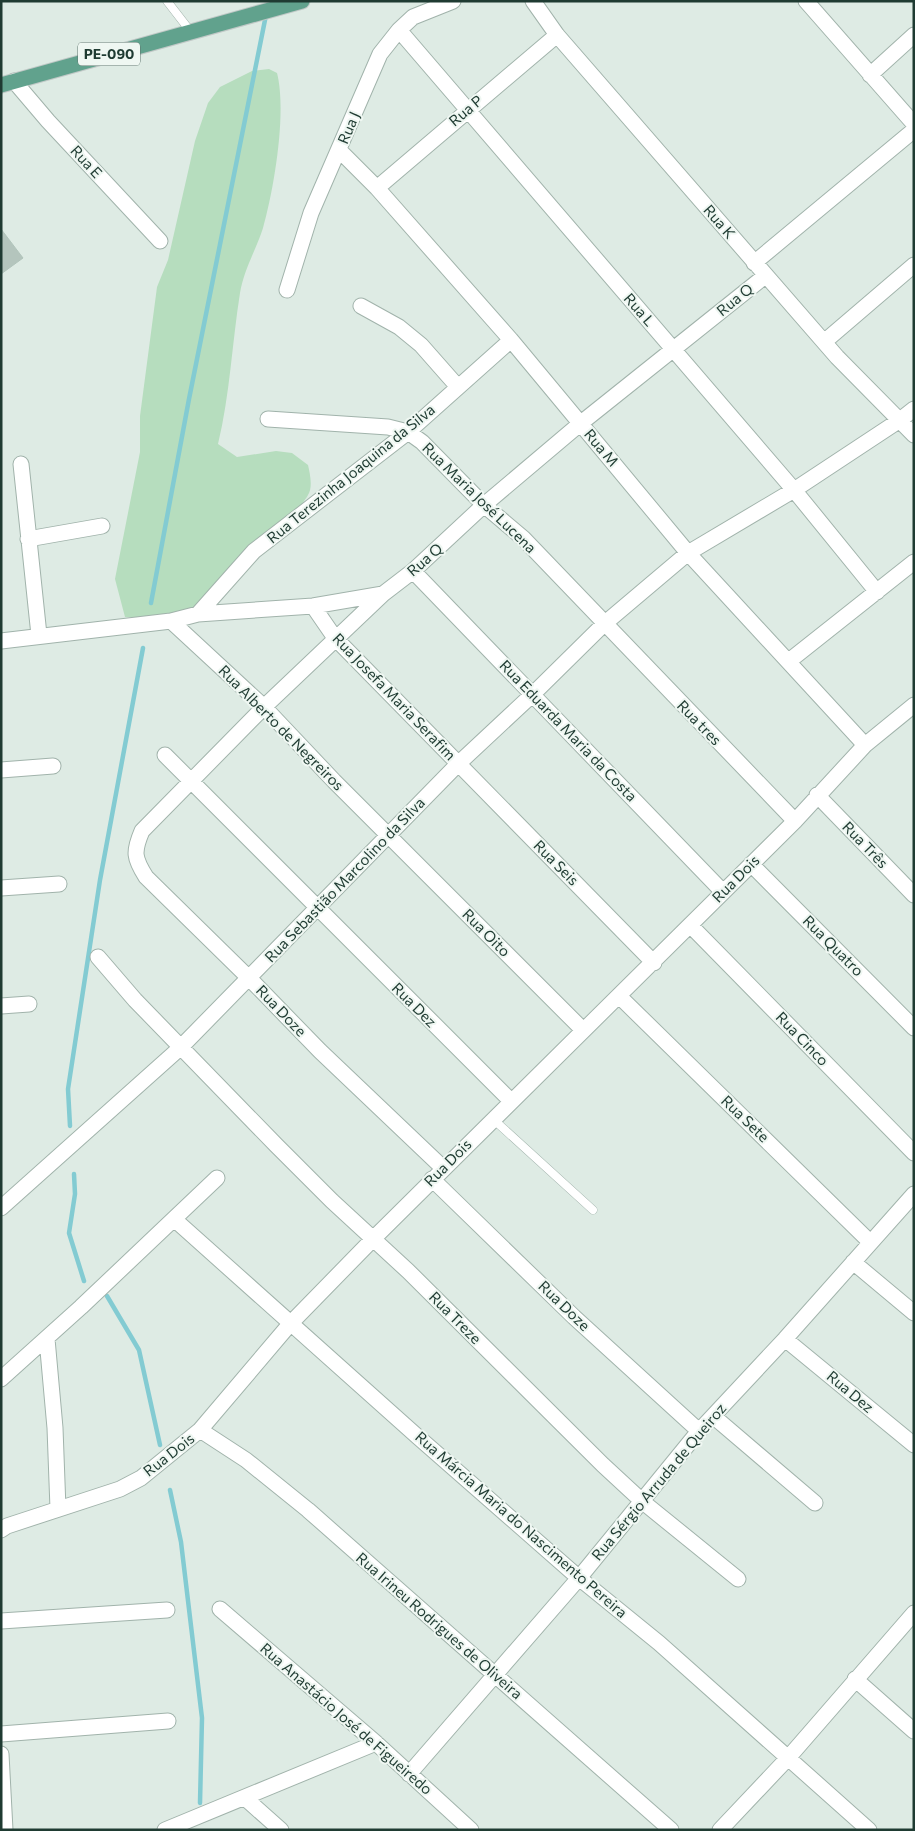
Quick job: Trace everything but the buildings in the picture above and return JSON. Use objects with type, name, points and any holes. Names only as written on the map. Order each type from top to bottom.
[{"type":"main road","name":"PE-090","points":[[8,83],[302,1]]},
{"type":"street","name":"Rua J","points":[[287,290],[310,212],[380,54],[398,30],[413,17],[453,1]]},
{"type":"street","name":"Rua K","points":[[533,1],[557,35],[765,276],[824,342],[914,435]]},
{"type":"street","points":[[806,1],[914,124]]},
{"type":"street","name":"Rua L","points":[[398,30],[794,490],[877,592]]},
{"type":"street","name":"Rua P","points":[[377,188],[467,109],[557,35]]},
{"type":"street","points":[[870,75],[914,35]]},
{"type":"street","name":"Rua E","points":[[8,83],[48,122],[160,241]]},
{"type":"street","points":[[754,263],[914,130]]},
{"type":"street","name":"Rua M","points":[[339,150],[377,188],[511,340],[688,553],[865,745]]},
{"type":"street","points":[[824,342],[914,265]]},
{"type":"street","name":"Rua Q","points":[[146,877],[136,862],[135,847],[142,831],[335,638],[383,594],[413,571],[484,505],[581,424],[765,276]]},
{"type":"street","points":[[361,306],[399,327],[421,345],[458,387]]},
{"type":"street","name":"Rua Terezinha Joaquina da Silva","points":[[198,614],[254,551],[408,432],[511,340]]},
{"type":"street","name":"Rua Sebastião Marcolino da Silva","points":[[1,1208],[180,1048],[458,764],[534,694],[604,624],[688,553],[794,490],[914,409]]},
{"type":"street","name":"Rua Maria José Lucena","points":[[268,419],[363,425],[408,432],[422,442],[484,505],[523,538],[604,624]]},
{"type":"street","points":[[21,464],[39,635]]},
{"type":"street","points":[[28,539],[102,526]]},
{"type":"street","points":[[789,661],[914,562]]},
{"type":"street","name":"Rua Eduarda Maria da Costa","points":[[413,571],[534,694],[722,892]]},
{"type":"street","points":[[1,641],[39,635],[171,621],[198,614],[314,606],[383,594]]},
{"type":"street","name":"Rua Josefa Maria Serafim","points":[[314,606],[335,638],[458,764]]},
{"type":"street","name":"Rua Alberto de Negreiros","points":[[171,621],[264,707],[389,836]]},
{"type":"street","name":"Rua tres","points":[[604,624],[795,821]]},
{"type":"street","name":"Rua Dois","points":[[1,1530],[7,1526],[120,1489],[141,1478],[200,1430],[290,1324],[432,1179],[795,821],[865,745],[912,711]]},
{"type":"street","name":"Rua Dez","points":[[165,755],[511,1101]]},
{"type":"street","name":"Rua Seis","points":[[458,764],[654,962]]},
{"type":"street","points":[[1,770],[53,766]]},
{"type":"street","name":"Rua Três","points":[[817,795],[914,895]]},
{"type":"street","name":"Rua Oito","points":[[389,836],[583,1030]]},
{"type":"street","name":"Rua Quatro","points":[[751,864],[914,1028]]},
{"type":"street","name":"Rua Doze","points":[[146,877],[250,978],[320,1051],[443,1168]]},
{"type":"street","points":[[1,888],[59,884]]},
{"type":"street","name":"Rua Cinco","points":[[690,925],[914,1153]]},
{"type":"street","name":"Rua Treze","points":[[98,957],[134,1000],[180,1048],[570,1433],[643,1502],[738,1579]]},
{"type":"street","name":"Rua Sete","points":[[619,996],[870,1242]]},
{"type":"street","points":[[1,1006],[29,1004]]},
{"type":"street","points":[[1,1379],[174,1220],[216,1178]]},
{"type":"street","name":"Rua Doze","points":[[432,1179],[574,1317],[699,1431]]},
{"type":"street","name":"Rua Sérgio Arruda de Queiroz","points":[[409,1774],[493,1674],[579,1578],[643,1502],[699,1431],[786,1339],[914,1194]]},
{"type":"street","name":"Rua Márcia Maria do Nascimento Pereira","points":[[174,1220],[579,1578],[658,1643],[869,1830]]},
{"type":"street","points":[[853,1262],[914,1314]]},
{"type":"street","points":[[47,1338],[56,1428],[58,1510]]},
{"type":"street","name":"Rua Dez","points":[[786,1339],[914,1445]]},
{"type":"street","points":[[713,1416],[815,1503]]},
{"type":"street","name":"Rua Irineu Rodrigues de Oliveira","points":[[200,1430],[246,1460],[308,1510],[671,1830]]},
{"type":"street","name":"Rua Anastácio José de Figueiredo","points":[[220,1609],[376,1743],[471,1830]]},
{"type":"street","points":[[1,1622],[167,1610]]},
{"type":"street","points":[[720,1830],[788,1758],[914,1613]]},
{"type":"street","points":[[855,1679],[914,1731]]},
{"type":"street","points":[[1,1734],[168,1721]]},
{"type":"street","points":[[165,1830],[376,1743]]},
{"type":"street","points":[[1,1754],[5,1830]]},
{"type":"street","points":[[246,1798],[281,1830]]},
{"type":"lane","points":[[167,1],[191,32]]},
{"type":"lane","points":[[493,1119],[592,1210]]},
{"type":"green space","points":[[269,69],[277,73],[280,89],[281,108],[278,150],[263,228],[244,276],[240,293],[218,444],[237,457],[276,451],[292,453],[308,465],[311,480],[310,492],[301,506],[251,557],[213,592],[186,612],[165,618],[125,617],[115,579],[140,452],[140,416],[157,287],[168,260],[195,141],[208,103],[220,87],[252,71]]},
{"type":"waterway","points":[[151,603],[189,399],[266,15]]},
{"type":"waterway","points":[[70,1126],[68,1089],[100,880],[143,648]]},
{"type":"waterway","points":[[74,1174],[75,1194],[69,1233],[84,1281]]},
{"type":"waterway","points":[[107,1296],[139,1350],[160,1445]]},
{"type":"waterway","points":[[170,1490],[181,1542],[202,1718],[200,1803]]}]
